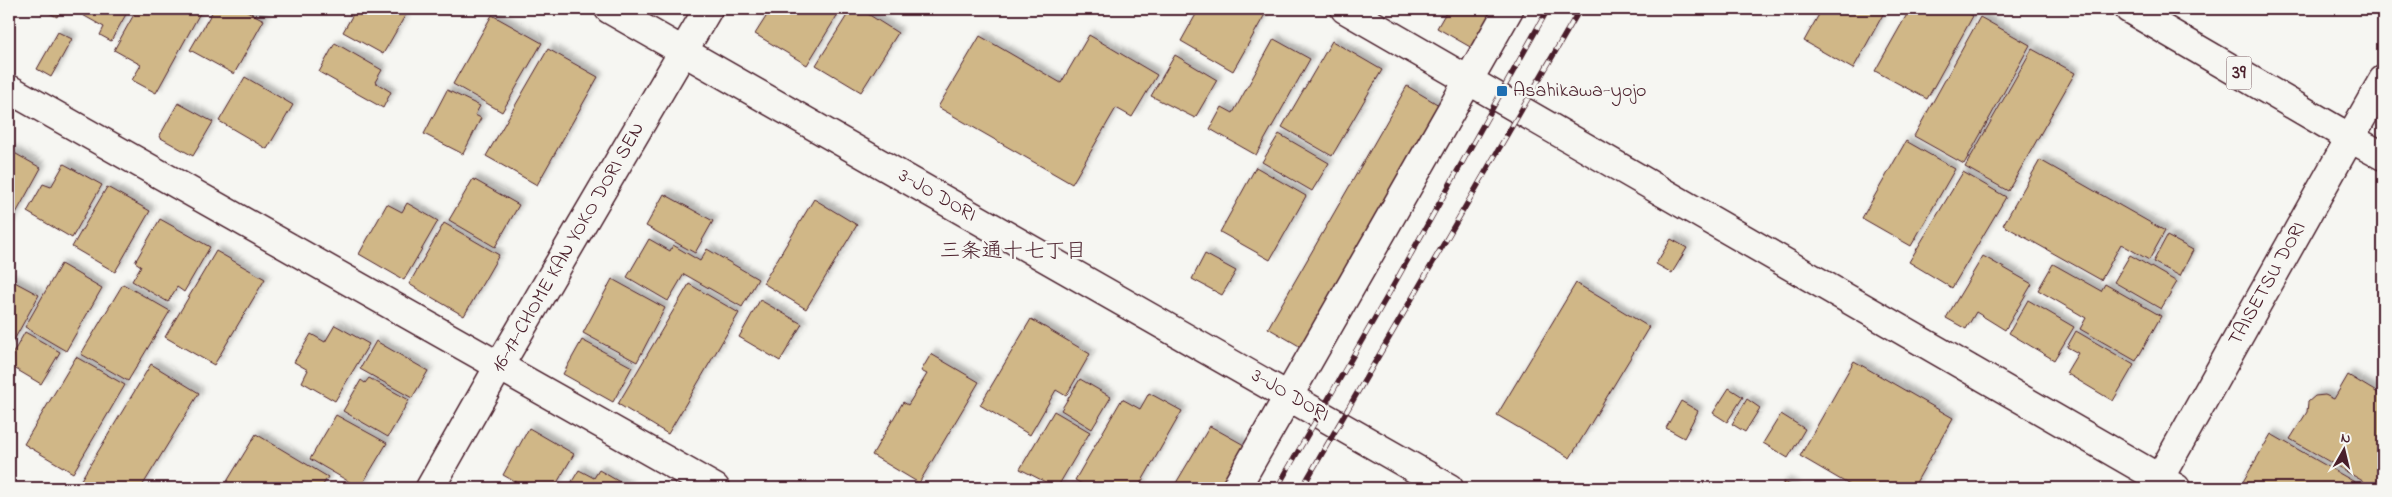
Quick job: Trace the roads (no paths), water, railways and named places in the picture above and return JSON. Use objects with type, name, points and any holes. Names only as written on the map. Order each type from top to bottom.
[{"type":"main road","name":"3-JO DORI","points":[[608,9],[1449,488]]},
{"type":"main road","name":"16-17-CHOME KAN YOKO DORI SEN","points":[[430,488],[708,9]]},
{"type":"main road","points":[[1345,9],[1470,80],[2163,485]]},
{"type":"main road","points":[[1236,488],[1509,9]]},
{"type":"main road","name":"39","points":[[2129,9],[2350,138]]},
{"type":"main road","name":"TAISETSU DORI","points":[[2163,485],[2383,80]]},
{"type":"main road","points":[[9,89],[498,368],[715,488]]},
{"type":"main road","points":[[2350,138],[2383,156]]},
{"type":"railway","points":[[1277,488],[1388,295],[1548,9]]},
{"type":"railway","points":[[1302,488],[1580,9]]},
{"type":"place","name":"Asahikawa-yojo","points":[[1502,91]]},
{"type":"district","name":"三条通十七丁目","points":[[1013,252]]}]
